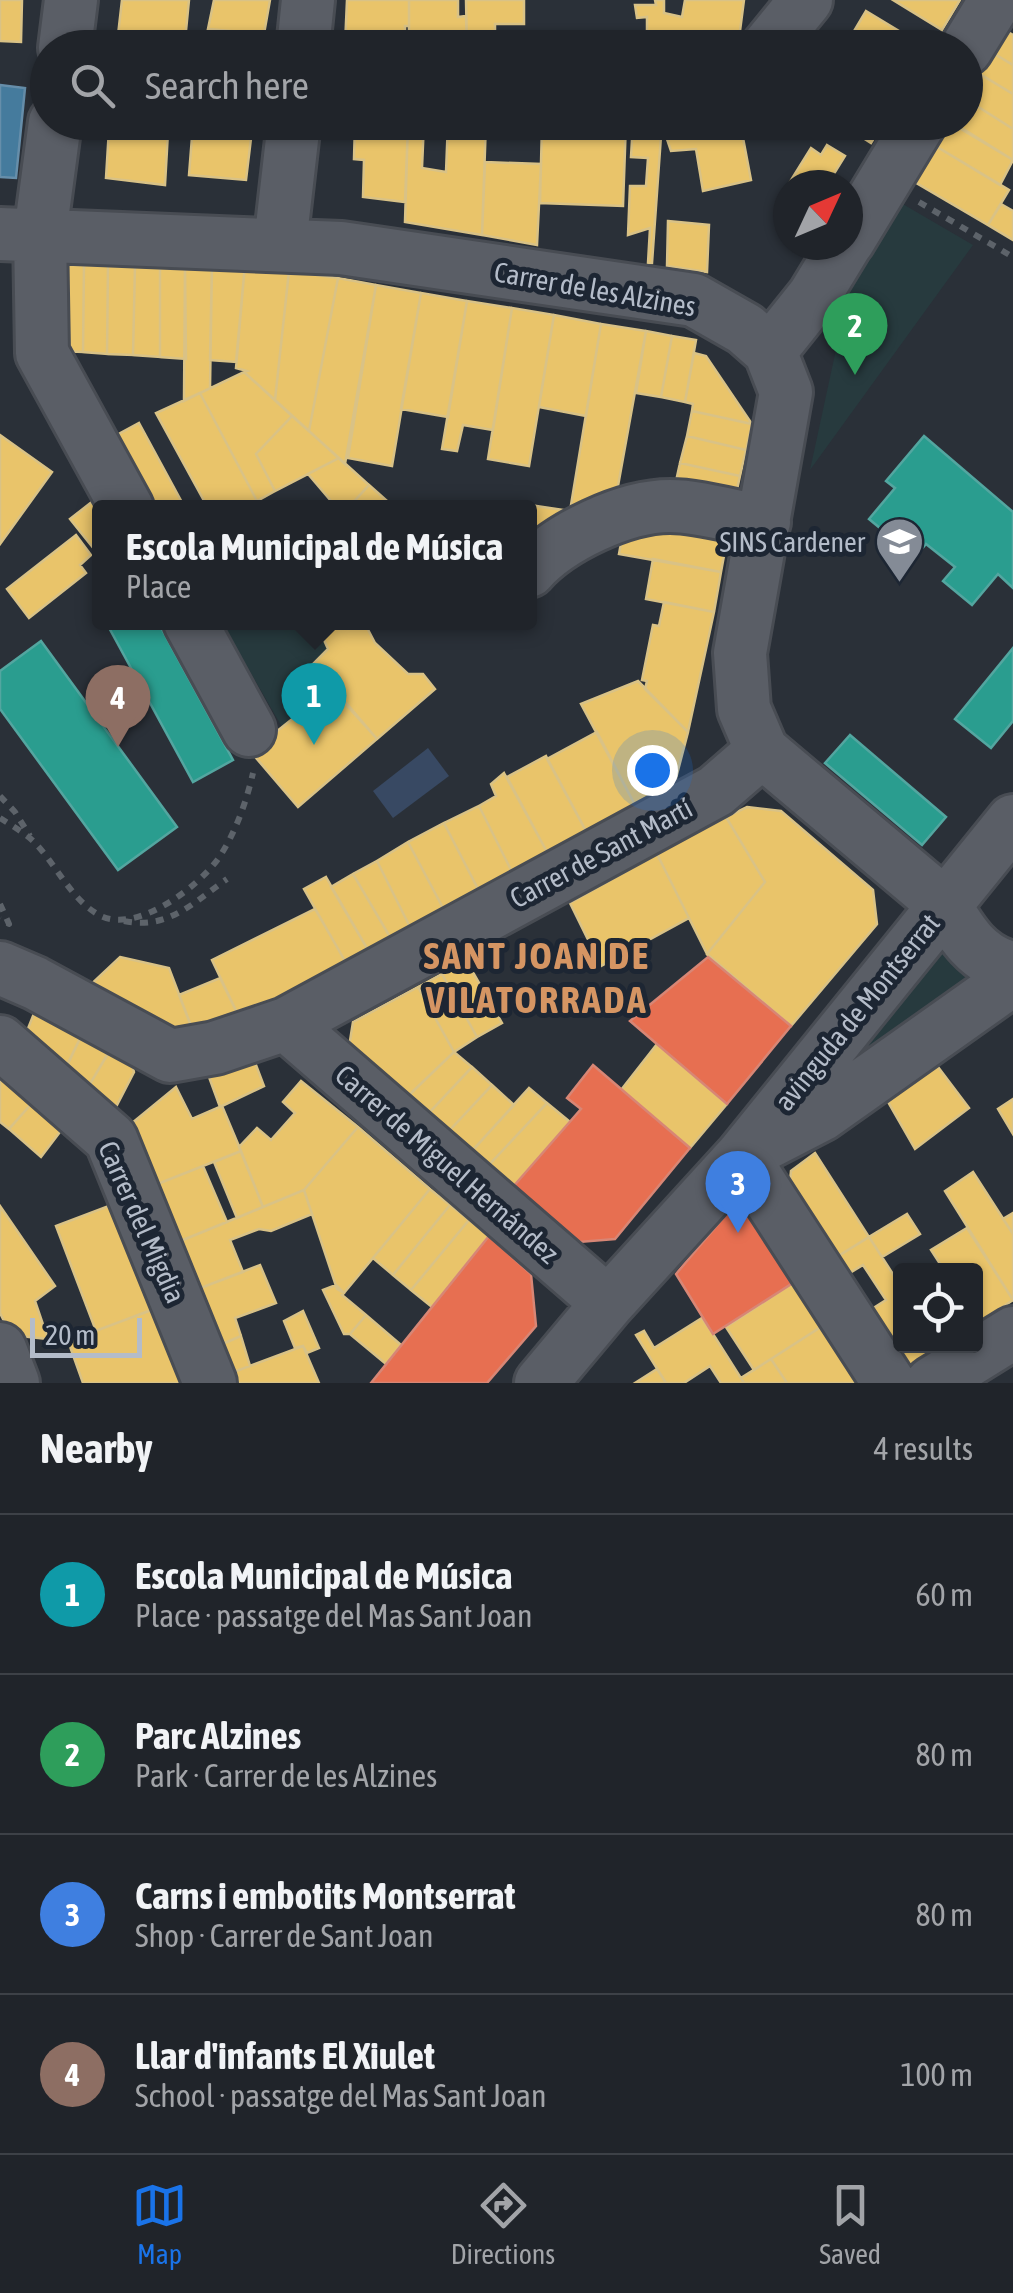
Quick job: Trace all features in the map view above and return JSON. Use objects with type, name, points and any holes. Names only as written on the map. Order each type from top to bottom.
[{"type":"street","points":[[67,30],[71,0]]},
{"type":"street","points":[[304,30],[308,0]]},
{"type":"street","points":[[782,30],[806,0]]},
{"type":"street","points":[[978,30],[996,0]]},
{"type":"street","points":[[49,140],[20,234],[42,353],[123,500]]},
{"type":"street","points":[[280,244],[292,140]]},
{"type":"street","points":[[863,216],[909,140]]},
{"type":"street","name":"Carrer de les Alzines","points":[[20,234],[341,248],[694,300],[745,329],[770,351]]},
{"type":"street","points":[[836,260],[814,296],[770,351],[786,392],[740,653],[744,708],[762,751],[944,904],[962,936],[994,964],[1013,968]]},
{"type":"street","points":[[537,562],[602,520],[669,506],[764,522]]},
{"type":"street","points":[[194,630],[249,730]]},
{"type":"street","name":"Carrer de Sant Martí","points":[[0,968],[170,1056],[215,1048],[286,1024],[716,791],[762,751]]},
{"type":"street","name":"avinguda de Montserrat","points":[[542,1383],[608,1303],[742,1156],[1013,821]]},
{"type":"street","points":[[944,904],[986,908],[1013,932]]},
{"type":"street","points":[[889,1383],[742,1156],[821,1116],[1013,979]]},
{"type":"street","name":"Carrer de Miguel Hernández","points":[[286,1024],[608,1303]]},
{"type":"street","name":"Carrer del Migdia","points":[[0,1042],[111,1139],[210,1383]]},
{"type":"street","points":[[932,1383],[1013,1333]]},
{"type":"street","points":[[0,1349],[13,1383]]},
{"type":"path","points":[[883,182],[1013,257]]},
{"type":"path","points":[[123,921],[160,909],[217,860],[246,806],[253,773],[248,754],[249,730]]},
{"type":"path","points":[[0,796],[84,904],[102,918],[143,925],[162,923],[227,878]]},
{"type":"path","points":[[0,818],[33,841]]},
{"type":"path","points":[[0,904],[8,924],[0,919]]},
{"type":"green space","points":[[901,203],[973,245],[810,470],[851,280]]},
{"type":"green space","points":[[226,630],[319,630],[328,649],[313,664],[331,688],[282,727]]},
{"type":"green space","points":[[940,942],[980,976],[848,1074],[838,1065]]},
{"type":"water","points":[[428,748],[449,776],[393,818],[373,791]]},
{"type":"building: Homes","points":[[0,0],[22,0],[21,42],[0,41]]},
{"type":"building: Homes","points":[[122,0],[189,0],[186,30],[119,30]]},
{"type":"building: Homes","points":[[214,0],[270,0],[265,30],[208,29]]},
{"type":"building: Homes","points":[[347,0],[409,0],[409,26],[405,30],[346,30]]},
{"type":"building: Homes","points":[[409,0],[458,0],[458,17],[466,16],[466,30],[409,30]]},
{"type":"building: Homes","points":[[466,0],[524,0],[524,24],[495,24],[495,30],[467,30]]},
{"type":"building: Homes","points":[[655,0],[664,0],[664,13],[682,17],[685,0],[744,0],[740,30],[647,30],[647,17],[637,18],[635,5],[656,5]]},
{"type":"building: Homes","points":[[893,0],[960,0],[942,30]]},
{"type":"building: Homes","points":[[866,11],[897,30],[855,30]]},
{"type":"building: Homes","points":[[1006,31],[1013,35],[1013,65],[993,53]]},
{"type":"building: Homes","points":[[993,53],[1013,65],[1013,94],[983,76]]},
{"type":"building: Homes","points":[[983,76],[1013,94],[1013,129],[983,110]]},
{"type":"building: Homes","points":[[983,110],[1013,129],[1013,160],[981,140]]},
{"type":"building: Homes","points":[[108,140],[168,140],[165,185],[106,178]]},
{"type":"building: Homes","points":[[192,140],[251,140],[246,180],[189,175]]},
{"type":"building: Homes","points":[[355,140],[407,140],[405,202],[363,197],[364,160],[354,159]]},
{"type":"building: Homes","points":[[407,140],[423,140],[422,168],[446,172],[447,140],[485,140],[482,235],[405,222]]},
{"type":"building: Homes","points":[[542,140],[625,140],[623,206],[540,203]]},
{"type":"building: Homes","points":[[632,140],[661,140],[652,263],[648,263],[650,228],[628,235],[630,186],[646,186],[648,158],[631,157]]},
{"type":"building: Homes","points":[[667,140],[743,140],[751,180],[703,191],[696,149],[671,151]]},
{"type":"building: Homes","points":[[937,140],[979,140],[1013,160],[1000,185],[934,145]]},
{"type":"building: Homes","points":[[827,145],[845,156],[836,170],[797,170],[811,148],[821,155]]},
{"type":"building: Homes","points":[[934,145],[1009,190],[988,225],[913,181]]},
{"type":"building: Homes","points":[[485,162],[541,164],[537,245],[482,235]]},
{"type":"building: Homes","points":[[1001,204],[1013,211],[1013,240],[988,225]]},
{"type":"building: Homes","points":[[668,221],[709,225],[707,272],[667,266]]},
{"type":"building: Homes","points":[[212,264],[245,264],[236,362],[210,360]]},
{"type":"building: Homes","points":[[212,264],[210,388],[184,401],[185,265]]},
{"type":"building: Homes","points":[[245,264],[289,271],[275,400],[244,372],[247,371],[236,368]]},
{"type":"building: Homes","points":[[57,265],[84,265],[83,352],[57,351]]},
{"type":"building: Homes","points":[[84,265],[108,265],[107,354],[83,352]]},
{"type":"building: Homes","points":[[108,265],[135,265],[133,355],[107,354]]},
{"type":"building: Homes","points":[[135,265],[160,265],[160,357],[133,355]]},
{"type":"building: Homes","points":[[160,265],[185,265],[186,359],[160,357]]},
{"type":"building: Homes","points":[[289,271],[338,278],[309,431],[275,400]]},
{"type":"building: Homes","points":[[338,278],[376,285],[345,464],[309,431]]},
{"type":"building: Homes","points":[[376,285],[421,293],[392,466],[348,458]]},
{"type":"building: Homes","points":[[421,293],[467,301],[448,417],[401,409]]},
{"type":"building: Homes","points":[[467,301],[512,308],[493,430],[463,425],[457,451],[442,449]]},
{"type":"building: Homes","points":[[512,308],[554,315],[529,466],[488,459]]},
{"type":"building: Homes","points":[[554,315],[601,324],[586,416],[539,407]]},
{"type":"building: Homes","points":[[601,324],[646,331],[614,508],[570,511]]},
{"type":"building: Homes","points":[[646,331],[672,336],[661,397],[636,393]]},
{"type":"building: Homes","points":[[672,336],[696,340],[685,402],[661,397]]},
{"type":"building: Homes","points":[[694,353],[706,356],[752,424],[692,411],[693,404],[685,402]]},
{"type":"building: Homes","points":[[244,372],[292,416],[256,454],[275,491],[256,500],[200,393]]},
{"type":"building: Homes","points":[[200,393],[256,500],[204,500],[156,413]]},
{"type":"building: Homes","points":[[692,411],[752,424],[746,450],[687,436]]},
{"type":"building: Homes","points":[[292,416],[339,458],[275,491],[256,454]]},
{"type":"building: Homes","points":[[139,423],[181,500],[133,500],[102,443]]},
{"type":"building: Homes","points":[[0,435],[52,472],[0,544]]},
{"type":"building: Homes","points":[[687,436],[746,450],[740,476],[680,463]]},
{"type":"building: Homes","points":[[339,458],[369,485],[355,500],[330,500],[308,474]]},
{"type":"building: Homes","points":[[680,463],[740,476],[734,503],[673,495]]},
{"type":"building: Homes","points":[[369,485],[386,500],[355,500]]},
{"type":"building: Homes","points":[[92,502],[92,546],[70,519]]},
{"type":"building: Homes","points":[[537,506],[570,511],[537,548]]},
{"type":"building: Homes","points":[[730,523],[721,572],[619,554],[624,527]]},
{"type":"building: Homes","points":[[76,535],[91,555],[80,565],[86,573],[29,618],[7,589]]},
{"type":"building: Homes","points":[[653,559],[721,572],[714,612],[646,599]]},
{"type":"building: Homes","points":[[664,602],[714,612],[688,732],[645,689],[647,681],[642,680],[653,625],[659,626]]},
{"type":"building: Homes","points":[[320,630],[368,630],[375,643],[408,674],[423,674],[435,689],[377,739],[313,664],[328,649]]},
{"type":"building: Homes","points":[[638,681],[688,732],[675,782],[662,794],[635,805],[581,704]]},
{"type":"building: Homes","points":[[331,688],[377,739],[298,807],[251,752]]},
{"type":"building: Homes","points":[[597,732],[635,805],[586,831],[547,759]]},
{"type":"building: Homes","points":[[546,756],[586,831],[547,852],[507,777]]},
{"type":"building: Homes","points":[[504,773],[547,852],[512,872],[479,806],[496,796],[491,784]]},
{"type":"building: Homes","points":[[479,806],[512,872],[478,889],[444,823]]},
{"type":"building: Homes","points":[[747,807],[781,811],[873,890],[877,924],[791,1026],[707,954],[765,882],[726,817]]},
{"type":"building: Homes","points":[[726,817],[765,882],[707,954],[657,854]]},
{"type":"building: Homes","points":[[444,823],[478,889],[443,908],[408,842]]},
{"type":"building: Homes","points":[[408,842],[443,908],[410,927],[377,861]]},
{"type":"building: Homes","points":[[657,854],[689,918],[601,966],[570,903]]},
{"type":"building: Homes","points":[[377,861],[410,927],[390,937],[353,874]]},
{"type":"building: Homes","points":[[353,874],[390,937],[368,950],[331,887]]},
{"type":"building: Homes","points":[[326,877],[368,950],[345,961],[304,889]]},
{"type":"building: Homes","points":[[315,909],[345,961],[241,1021],[212,960]]},
{"type":"building: Homes","points":[[120,957],[169,968],[198,1044],[84,991]]},
{"type":"building: Homes","points":[[466,960],[502,1023],[477,1037],[442,974]]},
{"type":"building: Homes","points":[[442,974],[477,1037],[454,1052],[418,987]]},
{"type":"building: Homes","points":[[220,978],[241,1021],[198,1044],[179,995]]},
{"type":"building: Homes","points":[[418,987],[454,1052],[407,1097],[349,1047],[353,1022]]},
{"type":"building: Homes","points":[[39,1001],[86,1026],[67,1065],[42,1056],[25,1036]]},
{"type":"building: Homes","points":[[86,1026],[116,1040],[87,1089],[65,1070]]},
{"type":"building: Homes","points":[[116,1040],[128,1049],[134,1072],[115,1109],[87,1089]]},
{"type":"building: Homes","points":[[248,1044],[264,1086],[220,1107],[205,1066]]},
{"type":"building: Homes","points":[[657,1044],[727,1104],[690,1148],[621,1090]]},
{"type":"building: Homes","points":[[454,1052],[472,1067],[428,1114],[407,1097]]},
{"type":"building: Homes","points":[[935,1063],[969,1108],[915,1149],[887,1100]]},
{"type":"building: Homes","points":[[472,1067],[492,1085],[448,1132],[428,1114]]},
{"type":"building: Homes","points":[[0,1074],[34,1101],[9,1129],[0,1122]]},
{"type":"building: Homes","points":[[301,1081],[358,1127],[304,1190],[263,1207],[239,1147],[257,1128],[271,1140],[295,1113],[283,1102]]},
{"type":"building: Homes","points":[[492,1085],[514,1105],[472,1151],[448,1132]]},
{"type":"building: Homes","points":[[176,1087],[192,1119],[222,1106],[241,1151],[155,1185],[131,1124]]},
{"type":"building: Homes","points":[[529,1088],[547,1103],[488,1166],[472,1151]]},
{"type":"building: Homes","points":[[1013,1099],[1013,1134],[998,1109]]},
{"type":"building: Homes","points":[[34,1101],[66,1124],[41,1157],[9,1129]]},
{"type":"building: Homes","points":[[547,1103],[570,1122],[512,1188],[488,1166]]},
{"type":"building: Homes","points":[[358,1127],[430,1189],[344,1293],[337,1289],[304,1190]]},
{"type":"building: Homes","points":[[241,1151],[263,1207],[237,1218],[214,1162]]},
{"type":"building: Homes","points":[[815,1153],[869,1237],[827,1263],[788,1202],[791,1171]]},
{"type":"building: Homes","points":[[203,1166],[227,1222],[178,1242],[155,1185]]},
{"type":"building: Homes","points":[[973,1172],[1013,1234],[1013,1300],[945,1191]]},
{"type":"building: Homes","points":[[430,1189],[450,1205],[393,1275],[373,1258]]},
{"type":"building: Homes","points":[[304,1190],[312,1214],[271,1231],[259,1229],[230,1240],[243,1272],[198,1289],[178,1242]]},
{"type":"building: Homes","points":[[119,1202],[159,1307],[96,1331],[56,1226]]},
{"type":"building: Homes","points":[[450,1205],[469,1220],[411,1290],[393,1275]]},
{"type":"building: Homes","points":[[0,1206],[55,1286],[35,1301],[48,1339],[11,1335],[0,1313]]},
{"type":"building: Homes","points":[[1013,1213],[1013,1234],[1003,1219]]},
{"type":"building: Homes","points":[[907,1214],[920,1234],[882,1257],[869,1237]]},
{"type":"building: Homes","points":[[469,1220],[489,1236],[432,1307],[411,1290]]},
{"type":"building: Homes","points":[[967,1228],[1013,1300],[983,1320],[983,1263],[939,1263],[931,1250]]},
{"type":"building: Homes","points":[[869,1237],[893,1274],[893,1353],[929,1353],[897,1374],[861,1316],[886,1300],[863,1265],[838,1280],[827,1263]]},
{"type":"building: Homes","points":[[260,1265],[276,1303],[235,1318],[241,1336],[220,1345],[198,1289]]},
{"type":"building: Homes","points":[[799,1279],[827,1323],[754,1370],[726,1327]]},
{"type":"building: Homes","points":[[336,1285],[366,1315],[350,1334],[344,1334],[323,1290]]},
{"type":"building: Homes","points":[[157,1308],[185,1383],[83,1383],[68,1341]]},
{"type":"building: Homes","points":[[303,1311],[319,1348],[307,1353],[303,1346],[295,1348],[284,1321]]},
{"type":"building: Homes","points":[[366,1315],[401,1345],[386,1364],[350,1334]]},
{"type":"building: Homes","points":[[702,1318],[744,1383],[721,1383],[710,1366],[684,1383],[666,1383],[636,1335],[644,1331],[654,1348]]},
{"type":"building: Homes","points":[[827,1323],[865,1383],[787,1383],[771,1359]]},
{"type":"building: Homes","points":[[241,1336],[250,1366],[231,1373],[220,1345]]},
{"type":"building: Homes","points":[[303,1346],[319,1383],[235,1383],[231,1373]]},
{"type":"building: Homes","points":[[771,1359],[787,1383],[744,1383],[741,1378]]},
{"type":"building: Homes","points":[[657,1369],[666,1383],[635,1383]]},
{"type":"building: Shops","points":[[708,957],[791,1026],[727,1104],[630,1021]]},
{"type":"building: Shops","points":[[593,1065],[690,1148],[615,1239],[579,1242],[512,1188],[581,1109],[567,1098]]},
{"type":"building: Shops","points":[[729,1211],[759,1217],[799,1279],[713,1334],[676,1274]]},
{"type":"building: Shops","points":[[489,1236],[531,1274],[536,1326],[487,1383],[371,1383]]},
{"type":"building: Schools","points":[[924,436],[1013,512],[1013,588],[998,574],[972,605],[943,581],[955,567],[926,544],[915,557],[869,519],[895,488],[886,481]]},
{"type":"building: Schools","points":[[110,630],[162,630],[233,760],[193,782]]},
{"type":"building: Schools","points":[[41,641],[177,827],[118,870],[0,709],[0,671]]},
{"type":"building: Schools","points":[[1013,648],[1013,721],[991,748],[955,719]]},
{"type":"building: Schools","points":[[850,735],[946,817],[922,845],[825,763]]},
{"type":"building: Public","points":[[0,85],[25,88],[16,178],[0,177]]},
{"type":"place","name":"Parc Alzines","points":[[855,375]]},
{"type":"place","name":"SINS Cardener","points":[[900,584]]},
{"type":"place","name":"Escola Municipal de Música","points":[[314,745]]},
{"type":"place","name":"Llar d'infants El Xiulet","points":[[118,747]]},
{"type":"place","name":"Carns i embotits Montserrat","points":[[738,1233]]},
{"type":"district","name":"SANT JOAN DE VILATORRADA","points":[[537,977]]}]
